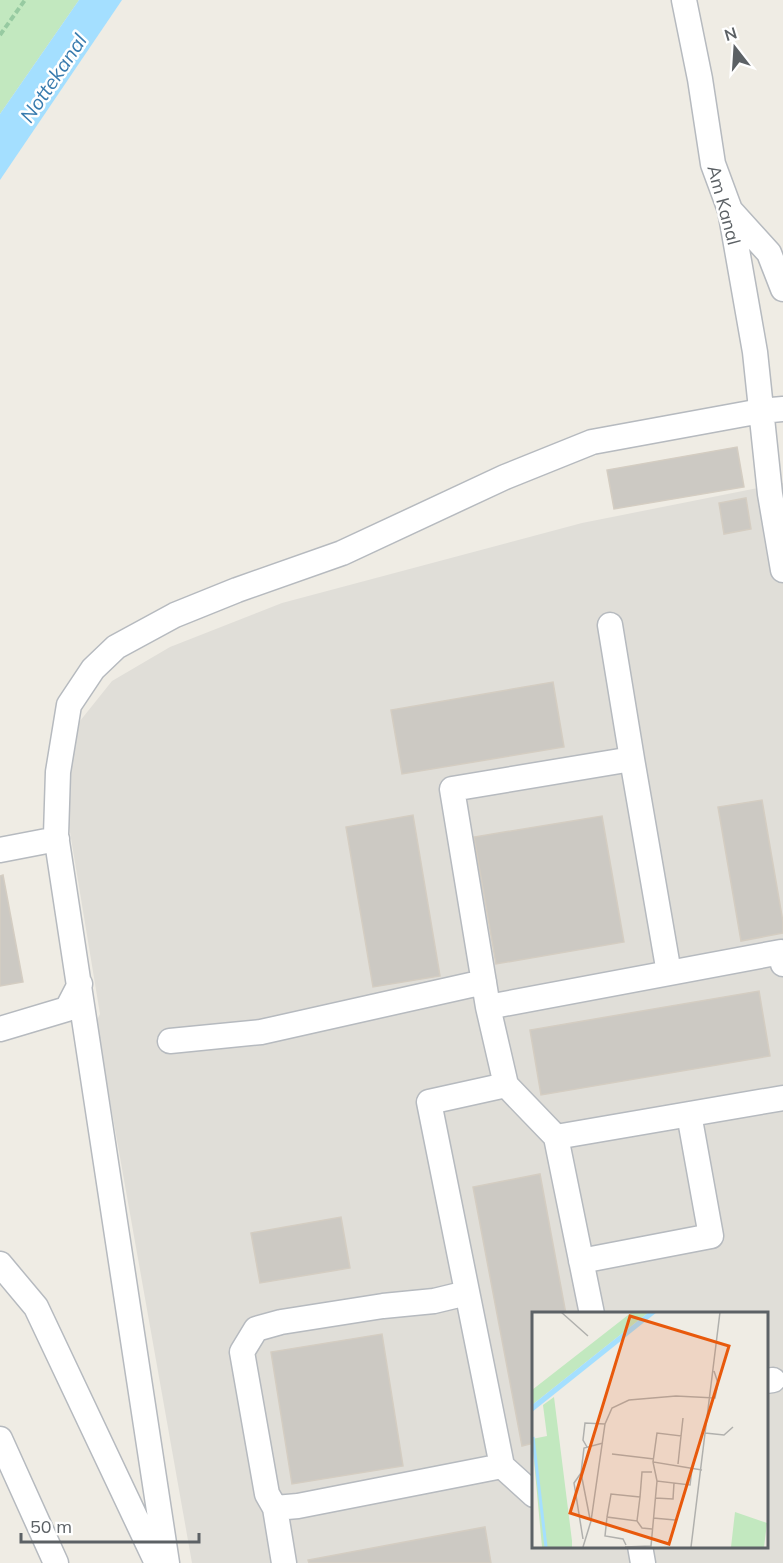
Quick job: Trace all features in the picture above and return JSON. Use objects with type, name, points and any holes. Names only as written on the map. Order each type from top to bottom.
[{"type":"street","name":"Am Kanal","points":[[684,0],[713,164],[730,210],[755,352],[772,410],[770,494],[783,570]]},
{"type":"street","points":[[730,210],[769,254],[783,289]]},
{"type":"street","points":[[167,1563],[57,839],[58,772],[69,705],[93,669],[116,647],[175,615],[237,590],[342,553],[505,477],[592,442],[772,410]]},
{"type":"street","points":[[610,625],[669,973]]},
{"type":"street","points":[[592,1312],[556,1137],[506,1085],[488,1007],[452,789],[632,759]]},
{"type":"street","points":[[0,850],[57,839]]},
{"type":"street","points":[[488,1007],[781,952],[783,964]]},
{"type":"street","points":[[170,1041],[261,1032],[484,982]]},
{"type":"street","points":[[0,1029],[67,1009],[80,984]]},
{"type":"street","points":[[506,1085],[429,1102],[502,1466],[532,1493]]},
{"type":"street","points":[[556,1137],[783,1098]]},
{"type":"street","points":[[581,1261],[711,1236],[689,1114]]},
{"type":"street","points":[[0,1264],[36,1307],[157,1563]]},
{"type":"street","points":[[284,1563],[275,1508],[267,1494],[242,1352],[256,1329],[280,1322],[382,1306],[434,1301],[467,1293]]},
{"type":"street","points":[[0,1439],[56,1563]]},
{"type":"street","points":[[275,1508],[298,1506],[502,1466]]},
{"type":"street","points":[[640,1548],[643,1563]]},
{"type":"path","points":[[0,35],[25,0]]},
{"type":"shaded area","points":[[783,483],[783,1563],[192,1563],[96,1022],[100,1014],[68,820],[68,783],[76,726],[112,681],[170,647],[282,603],[582,523]]},
{"type":"green space","points":[[0,0],[79,0],[0,114]]},
{"type":"water","name":"Nottekanal","points":[[79,0],[122,0],[0,180],[0,114]]},
{"type":"building","points":[[737,447],[744,487],[614,509],[607,470]]},
{"type":"building","points":[[746,498],[751,529],[724,534],[719,503]]},
{"type":"building","points":[[553,682],[564,747],[402,774],[391,710]]},
{"type":"building","points":[[762,800],[783,933],[741,941],[718,807]]},
{"type":"building","points":[[413,815],[440,976],[373,987],[346,827]]},
{"type":"building","points":[[602,816],[624,942],[496,964],[474,837]]},
{"type":"building","points":[[3,875],[23,982],[0,986],[0,876]]},
{"type":"building","points":[[759,991],[770,1056],[541,1095],[530,1030]]},
{"type":"building","points":[[540,1174],[566,1312],[532,1312],[532,1444],[522,1446],[473,1187]]},
{"type":"building","points":[[341,1217],[350,1268],[260,1283],[251,1233]]},
{"type":"building","points":[[382,1334],[403,1466],[292,1484],[271,1352]]},
{"type":"building","points":[[485,1527],[491,1563],[309,1563],[308,1560]]}]
